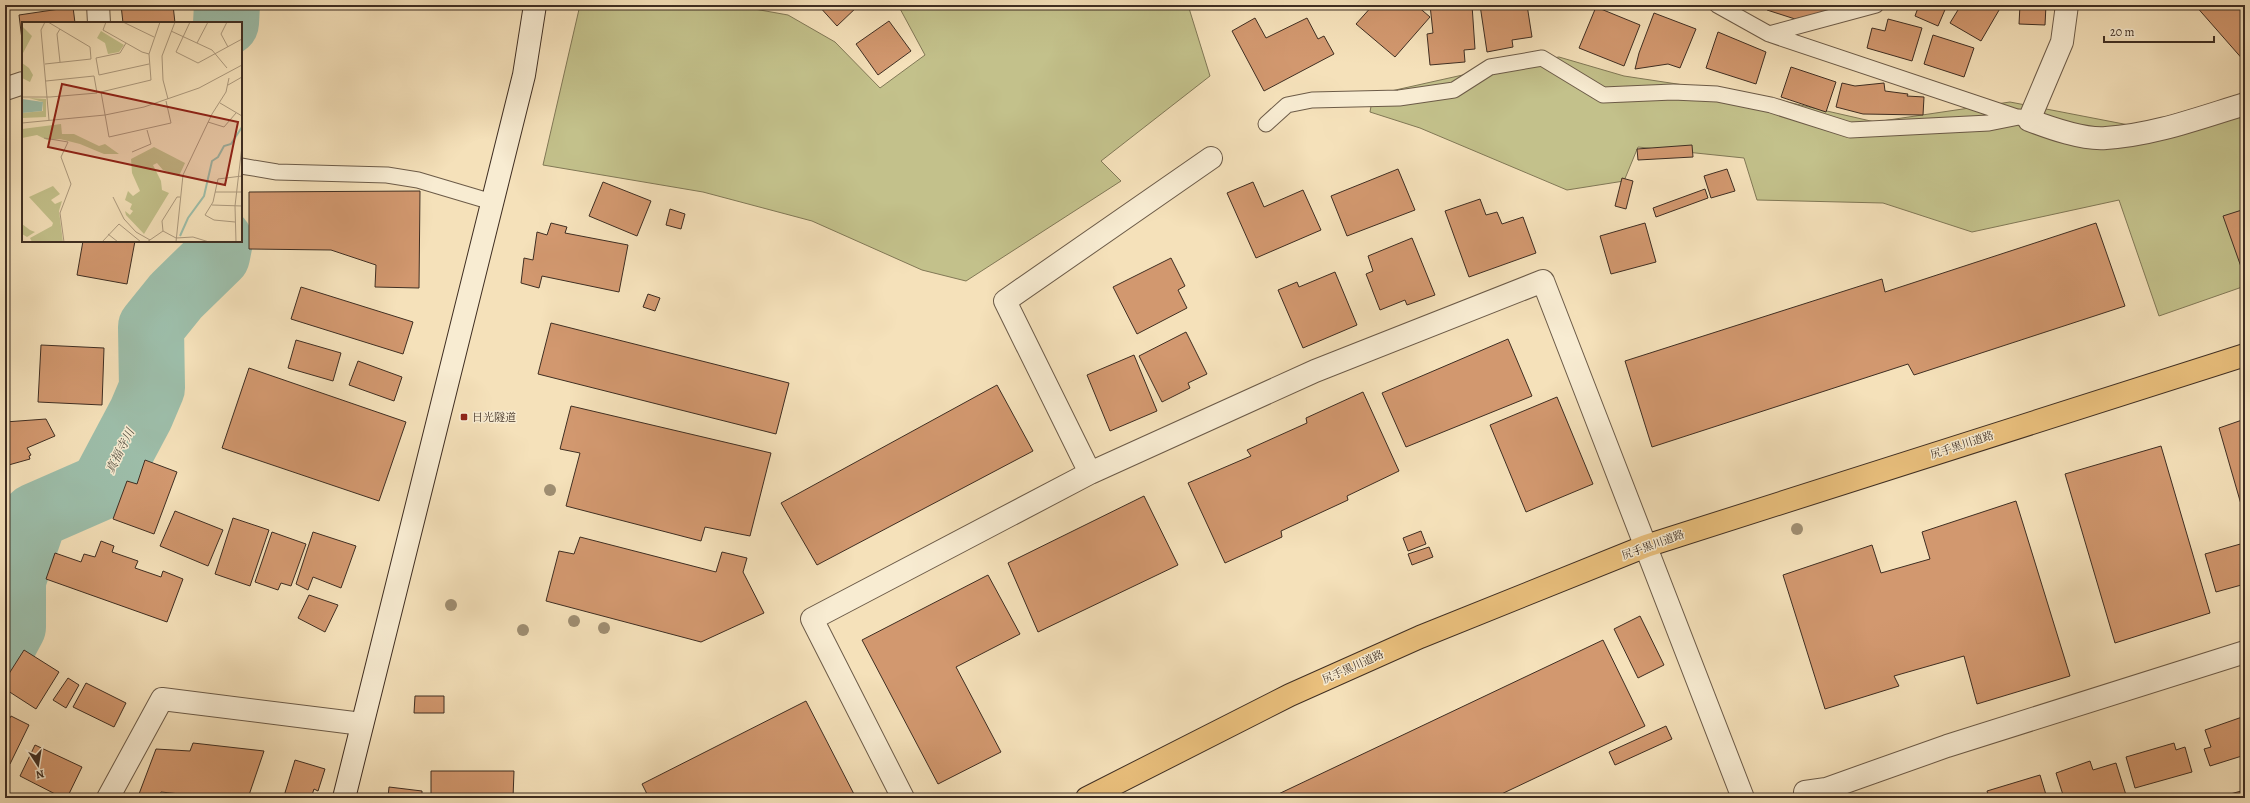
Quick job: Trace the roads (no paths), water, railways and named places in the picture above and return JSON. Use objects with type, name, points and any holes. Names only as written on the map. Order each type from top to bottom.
[{"type":"main road","name":"尻手黒川道路","points":[[1086,798],[1312,685],[1420,637],[1646,546],[2245,355]]},
{"type":"street","points":[[98,5],[99,22]]},
{"type":"street","points":[[344,798],[524,75],[535,5]]},
{"type":"street","points":[[2067,5],[2062,42],[2024,119],[2053,130],[2104,138],[2162,130],[2245,104]]},
{"type":"street","points":[[5,89],[22,83]]},
{"type":"street","points":[[1090,473],[1005,301],[1211,158]]},
{"type":"street","points":[[902,798],[812,619],[1090,473],[1314,370],[1543,281],[1743,798]]},
{"type":"street","points":[[1807,798],[1805,792],[1826,789],[1947,746],[2245,652]]},
{"type":"street","points":[[108,798],[162,699],[362,724]]},
{"type":"lane","points":[[1717,5],[1769,34],[2024,119]]},
{"type":"lane","points":[[1769,34],[1876,5]]},
{"type":"lane","points":[[1266,124],[1287,105],[1312,100],[1399,98],[1454,90],[1490,67],[1542,58],[1603,95],[1673,92],[1717,94],[1771,105],[1850,130],[1989,123],[2024,119]]},
{"type":"lane","points":[[248,167],[277,172],[388,175],[418,180],[492,202]]},
{"type":"waterway","name":"真福寺川","points":[[226,22],[227,5]]},
{"type":"waterway","name":"真福寺川","points":[[5,642],[13,627],[13,580],[35,516],[99,488],[107,478],[141,414],[152,388],[151,327],[176,296],[217,256],[220,242]]},
{"type":"place","name":"日光隧道","points":[[464,417]]}]
